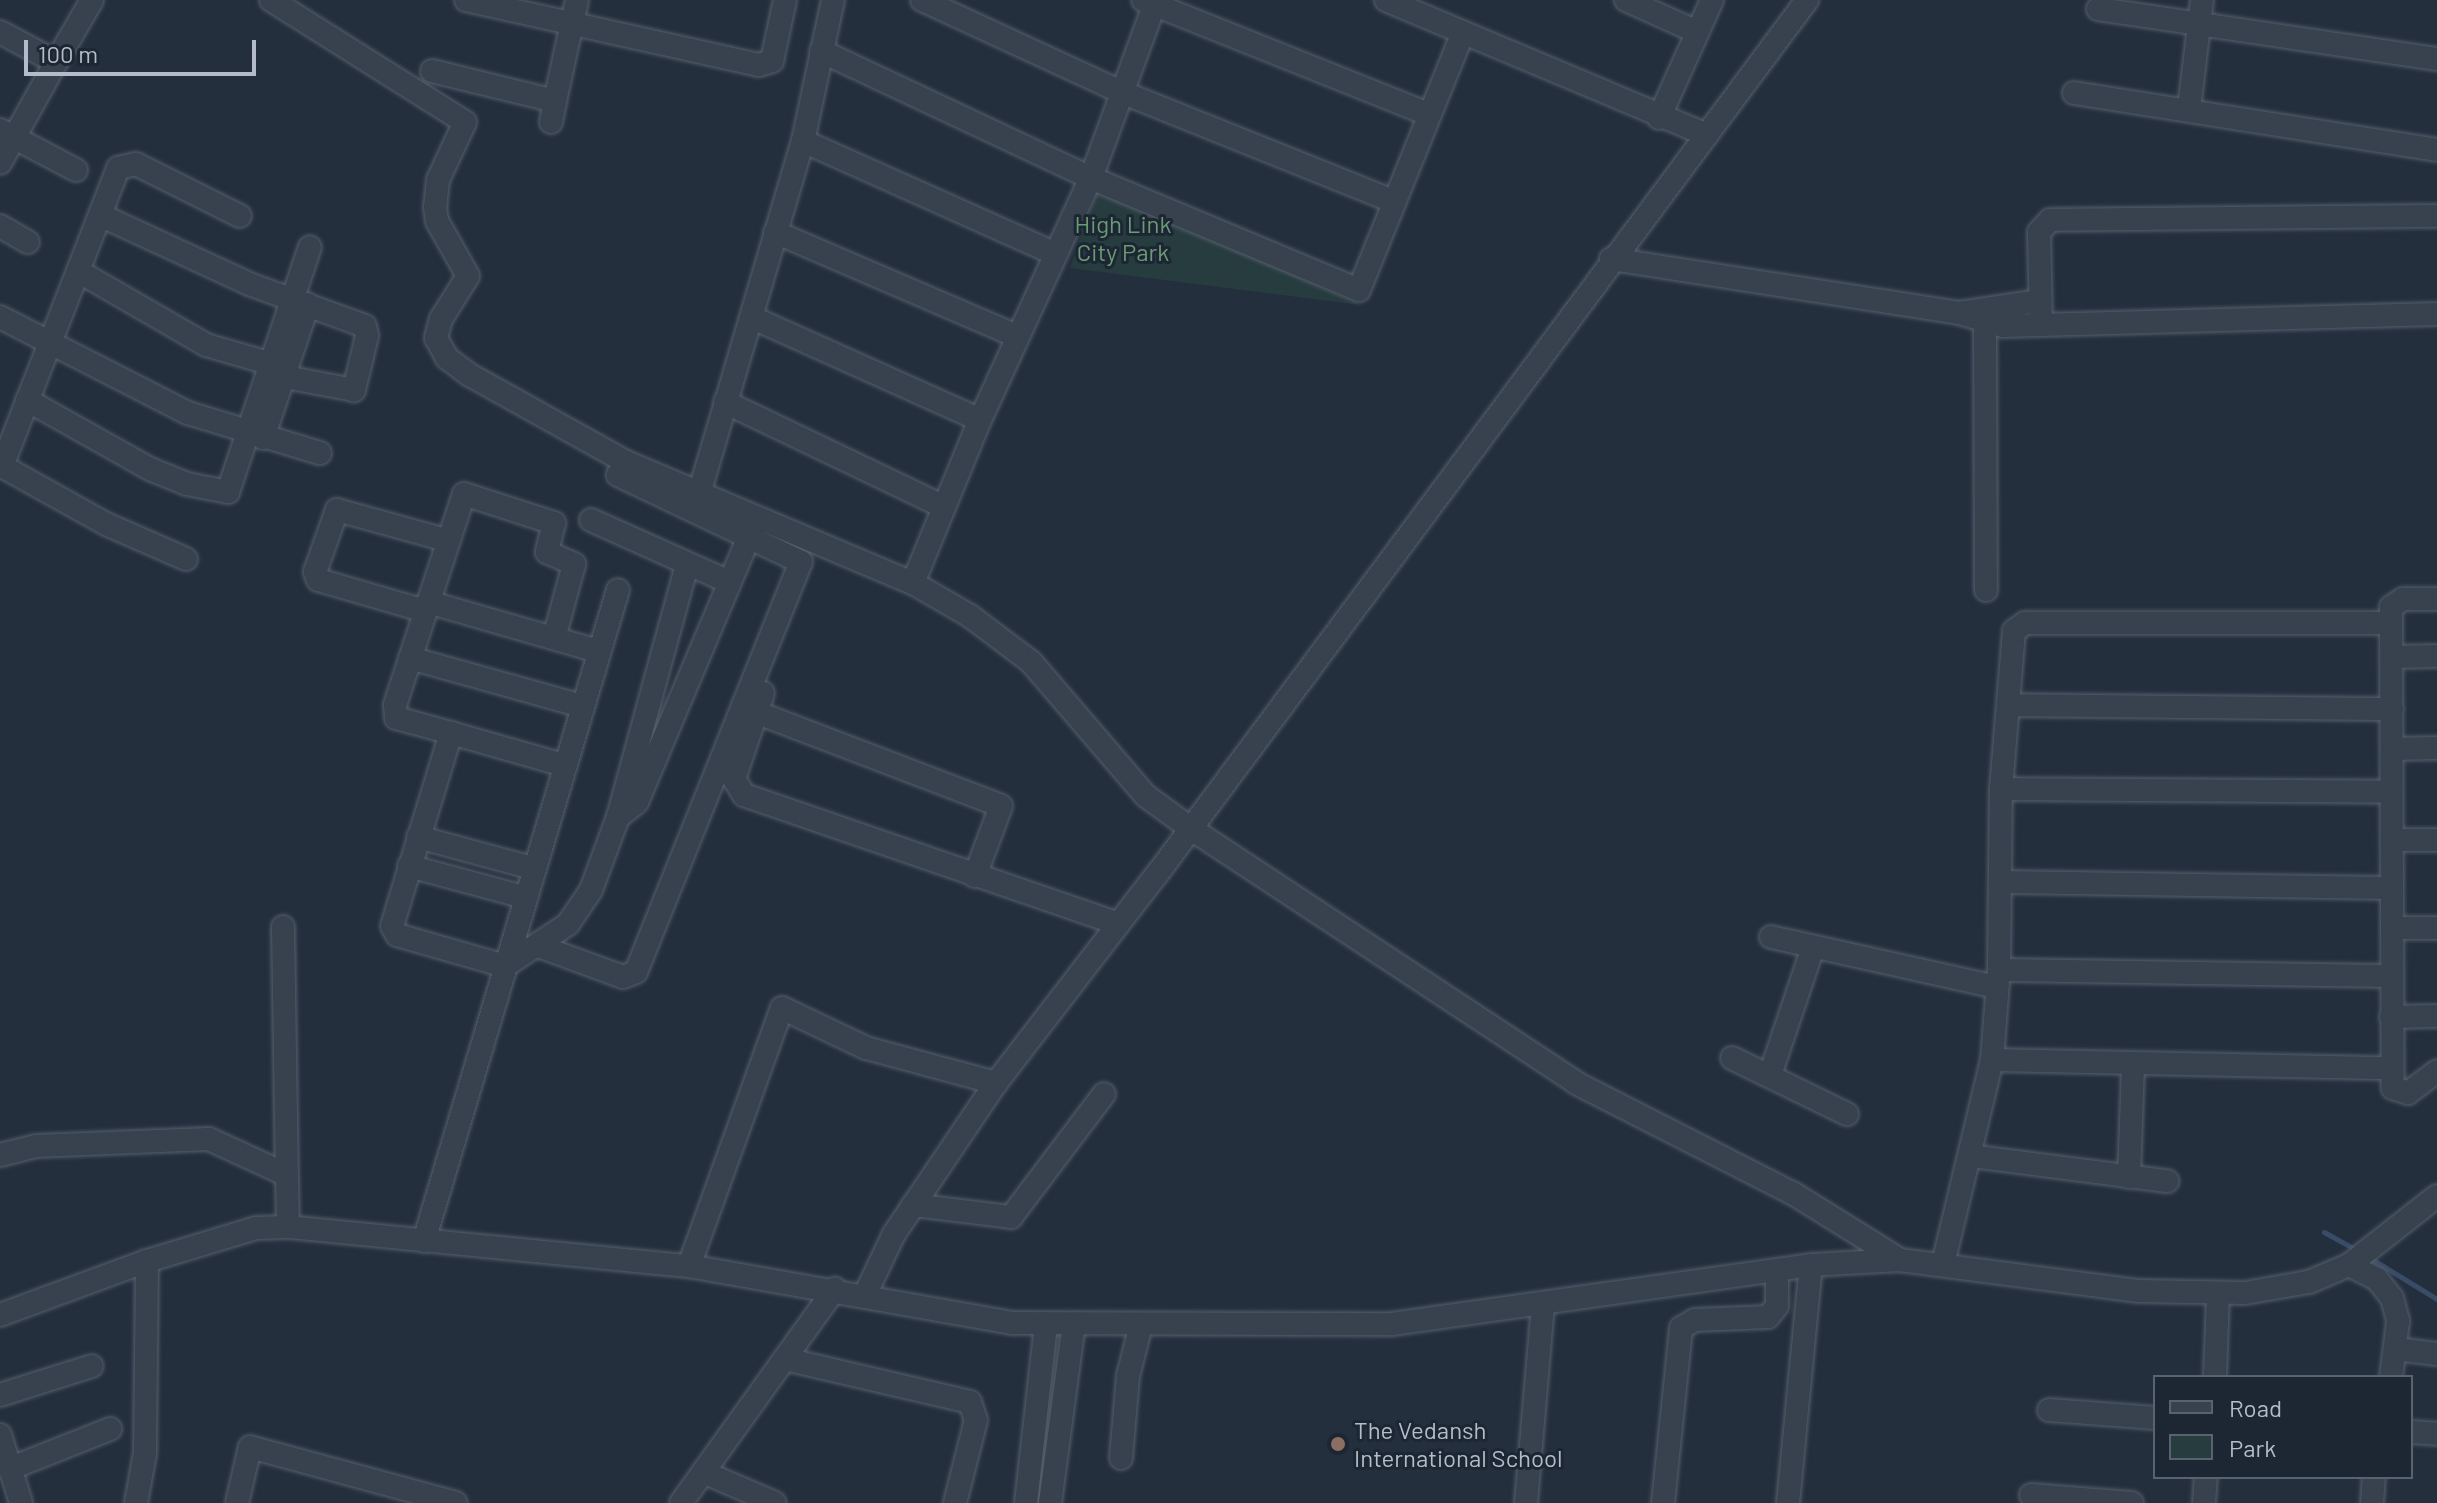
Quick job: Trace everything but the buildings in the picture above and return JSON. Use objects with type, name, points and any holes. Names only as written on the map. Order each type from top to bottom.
[{"type":"street","points":[[0,163],[7,133],[56,62],[92,0]]},
{"type":"street","points":[[271,0],[465,122],[435,192],[437,221],[468,276],[436,329],[439,349],[447,358],[549,423],[699,494],[754,526],[797,556],[800,564],[638,969],[623,977],[541,947]]},
{"type":"street","points":[[466,0],[767,65],[772,61],[785,0]]},
{"type":"street","points":[[432,71],[553,112],[577,0]]},
{"type":"street","points":[[699,494],[803,141],[833,0]]},
{"type":"street","points":[[922,0],[1119,91],[1395,202]]},
{"type":"street","points":[[1386,0],[1659,118],[1705,134]]},
{"type":"street","points":[[1626,0],[1697,32]]},
{"type":"street","points":[[1659,118],[1712,0]]},
{"type":"street","points":[[865,1295],[913,1205],[996,1083],[1190,828],[1611,259],[1807,0]]},
{"type":"street","points":[[2189,109],[2202,0]]},
{"type":"street","points":[[913,583],[1016,336],[1091,178],[1151,2],[1430,115]]},
{"type":"street","points":[[2098,9],[2437,59]]},
{"type":"street","points":[[0,32],[56,62]]},
{"type":"street","points":[[821,51],[1091,178],[1359,290],[1463,33]]},
{"type":"street","points":[[2074,93],[2437,150]]},
{"type":"street","points":[[7,133],[76,170]]},
{"type":"street","points":[[803,141],[1056,254]]},
{"type":"street","points":[[186,559],[106,524],[1,465],[54,342],[118,168],[128,164],[240,216]]},
{"type":"street","points":[[78,271],[206,345],[348,392],[358,378],[365,326],[299,302],[100,215]]},
{"type":"street","points":[[2041,325],[2038,301],[2039,232],[2050,220],[2437,216]]},
{"type":"street","points":[[0,226],[28,242]]},
{"type":"street","points":[[775,232],[1016,336]]},
{"type":"street","points":[[27,400],[150,469],[187,484],[228,492],[256,436],[279,371],[299,302],[310,247]]},
{"type":"street","points":[[1611,259],[1959,313],[1985,322],[2041,325],[2437,314]]},
{"type":"street","points":[[1959,313],[2038,301]]},
{"type":"street","points":[[0,317],[188,413],[320,453]]},
{"type":"street","points":[[751,317],[980,420]]},
{"type":"street","points":[[1985,322],[1986,590]]},
{"type":"street","points":[[725,402],[944,507]]},
{"type":"street","points":[[618,475],[913,583],[1002,637],[1031,662],[1146,796],[1190,828],[1576,1083],[1794,1194],[1900,1260]]},
{"type":"street","points":[[554,638],[574,564],[547,552],[553,522],[464,494],[446,540],[394,715],[563,765]]},
{"type":"street","points":[[446,540],[337,510],[315,572],[318,580],[598,651]]},
{"type":"street","points":[[591,520],[729,582]]},
{"type":"street","points":[[618,817],[637,802],[679,692],[754,526]]},
{"type":"street","points":[[451,733],[409,866],[393,932],[505,966],[541,947],[585,902],[618,817],[687,565]]},
{"type":"street","points":[[424,1241],[532,868],[618,590]]},
{"type":"street","points":[[2437,599],[2396,602],[2391,623],[2394,657],[2390,1068],[2393,1088],[2408,1093],[2437,1071]]},
{"type":"street","points":[[1943,1264],[1992,1060],[1998,978],[2001,789],[2014,631],[2025,623],[2391,623]]},
{"type":"street","points":[[2394,657],[2437,656]]},
{"type":"street","points":[[410,658],[582,706]]},
{"type":"street","points":[[656,686],[679,692]]},
{"type":"street","points":[[975,876],[1001,806],[760,703],[734,779],[744,795],[975,876],[1118,924]]},
{"type":"street","points":[[2008,705],[2392,709]]},
{"type":"street","points":[[2393,749],[2437,748]]},
{"type":"street","points":[[2001,789],[2391,792]]},
{"type":"street","points":[[418,837],[532,868]]},
{"type":"street","points":[[2392,840],[2437,840]]},
{"type":"street","points":[[409,866],[524,897]]},
{"type":"street","points":[[2000,882],[2392,888]]},
{"type":"street","points":[[283,927],[288,1227]]},
{"type":"street","points":[[2392,928],[2437,928]]},
{"type":"street","points":[[1771,937],[1998,978],[2391,976]]},
{"type":"street","points":[[1770,1075],[1813,947]]},
{"type":"street","points":[[689,1266],[782,1008],[866,1048],[996,1083]]},
{"type":"street","points":[[2391,1017],[2437,1016]]},
{"type":"street","points":[[1732,1058],[1847,1114]]},
{"type":"street","points":[[1992,1060],[2133,1066],[2390,1068]]},
{"type":"street","points":[[2129,1177],[2133,1066]]},
{"type":"street","points":[[913,1205],[1011,1217],[1104,1094]]},
{"type":"street","points":[[0,1155],[36,1146],[187,1136],[209,1139],[287,1175]]},
{"type":"street","points":[[1971,1156],[2167,1181]]},
{"type":"street","points":[[0,1315],[147,1261],[256,1228],[288,1227],[689,1266],[835,1289],[951,1315],[1046,1324],[1392,1324],[1811,1265],[1900,1260],[2139,1291],[2218,1294],[2280,1290],[2354,1262],[2380,1245],[2437,1196]]},
{"type":"street","points":[[136,1503],[145,1453],[147,1261]]},
{"type":"street","points":[[2354,1262],[2377,1279],[2392,1298],[2398,1321],[2391,1375]]},
{"type":"street","points":[[1788,1503],[1811,1265]]},
{"type":"street","points":[[1663,1503],[1681,1328],[1695,1320],[1768,1317],[1777,1306],[1777,1270]]},
{"type":"street","points":[[681,1503],[835,1289]]},
{"type":"street","points":[[2215,1375],[2218,1294]]},
{"type":"street","points":[[1526,1503],[1543,1304]]},
{"type":"street","points":[[1026,1503],[1046,1324]]},
{"type":"street","points":[[1050,1503],[1074,1324]]},
{"type":"street","points":[[1121,1458],[1128,1376],[1141,1325]]},
{"type":"street","points":[[2396,1349],[2437,1354]]},
{"type":"street","points":[[785,1359],[970,1402],[976,1420],[955,1503]]},
{"type":"street","points":[[0,1395],[92,1366]]},
{"type":"street","points":[[2049,1410],[2153,1418]]},
{"type":"street","points":[[9,1469],[110,1429]]},
{"type":"street","points":[[2413,1432],[2437,1434]]},
{"type":"street","points":[[0,1435],[21,1503]]},
{"type":"street","points":[[237,1503],[250,1447],[456,1503]]},
{"type":"street","points":[[703,1472],[775,1503]]},
{"type":"street","points":[[2204,1503],[2206,1479]]},
{"type":"street","points":[[2372,1503],[2374,1479]]},
{"type":"street","points":[[2031,1495],[2132,1503]]},
{"type":"green space","name":"High Link City Park","points":[[1099,187],[1361,305],[1070,268]]},
{"type":"waterway","points":[[2324,1232],[2358,1251]]},
{"type":"waterway","points":[[2370,1258],[2437,1299]]},
{"type":"place","name":"The Vedansh International School","points":[[1338,1444]]}]
